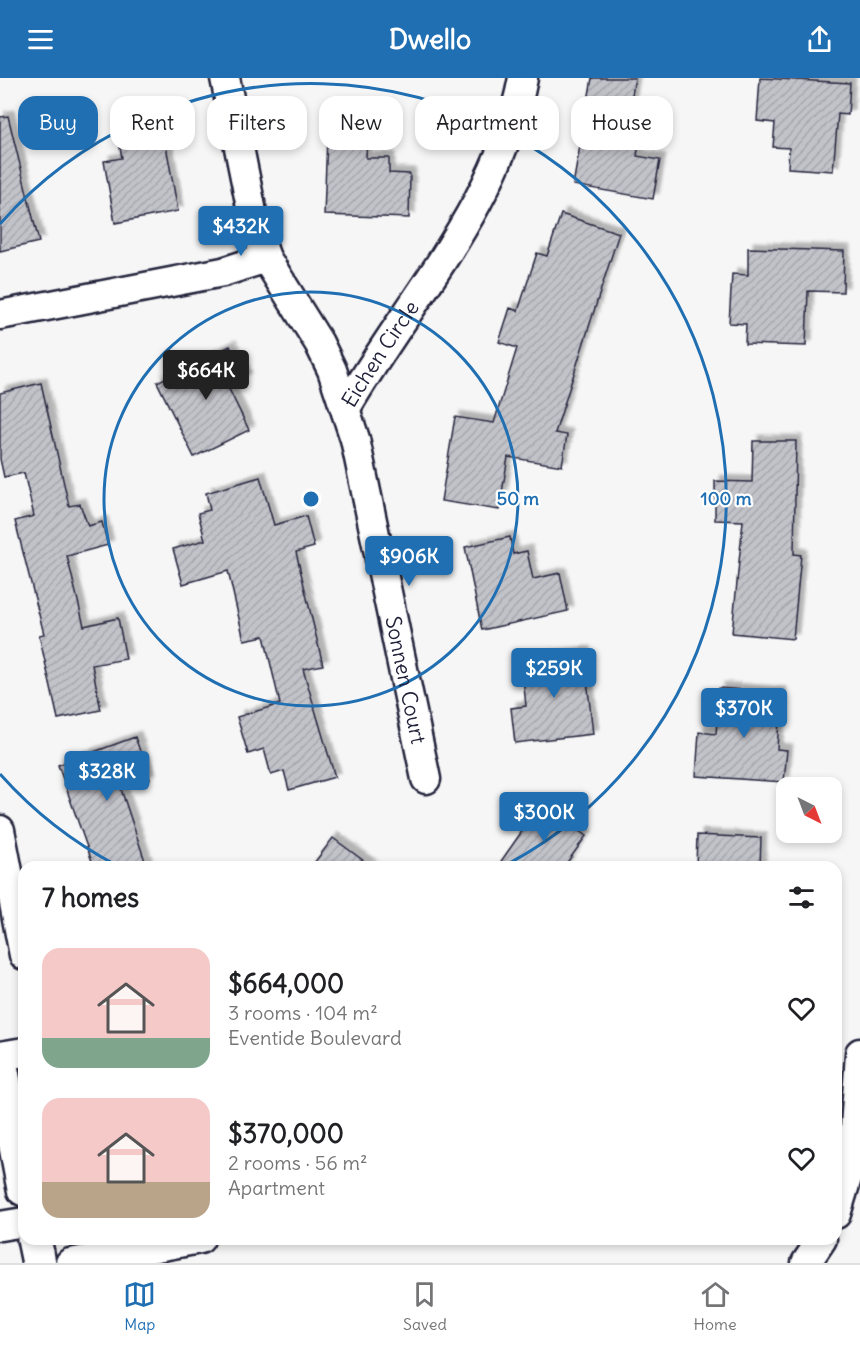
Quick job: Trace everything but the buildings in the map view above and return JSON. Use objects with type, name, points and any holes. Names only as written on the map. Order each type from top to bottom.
[{"type":"main road","points":[[0,1061],[18,1157]]},
{"type":"main road","points":[[35,1245],[39,1263]]},
{"type":"street","name":"Eichen Circle","points":[[225,78],[252,216],[266,258],[319,343],[346,408]]},
{"type":"street","name":"Eichen Circle","points":[[346,408],[372,363],[462,227],[495,170],[517,112],[523,78]]},
{"type":"street","points":[[0,315],[223,272],[266,258]]},
{"type":"street","name":"Sonnen Court","points":[[346,408],[363,471],[426,779]]},
{"type":"street","points":[[0,830],[18,924]]},
{"type":"street","points":[[0,1056],[18,1053]]},
{"type":"street","points":[[842,1194],[853,1158],[860,1053]]},
{"type":"street","points":[[0,1226],[18,1223]]},
{"type":"street","points":[[70,1263],[168,1245]]},
{"type":"street","points":[[806,1263],[818,1245]]}]
